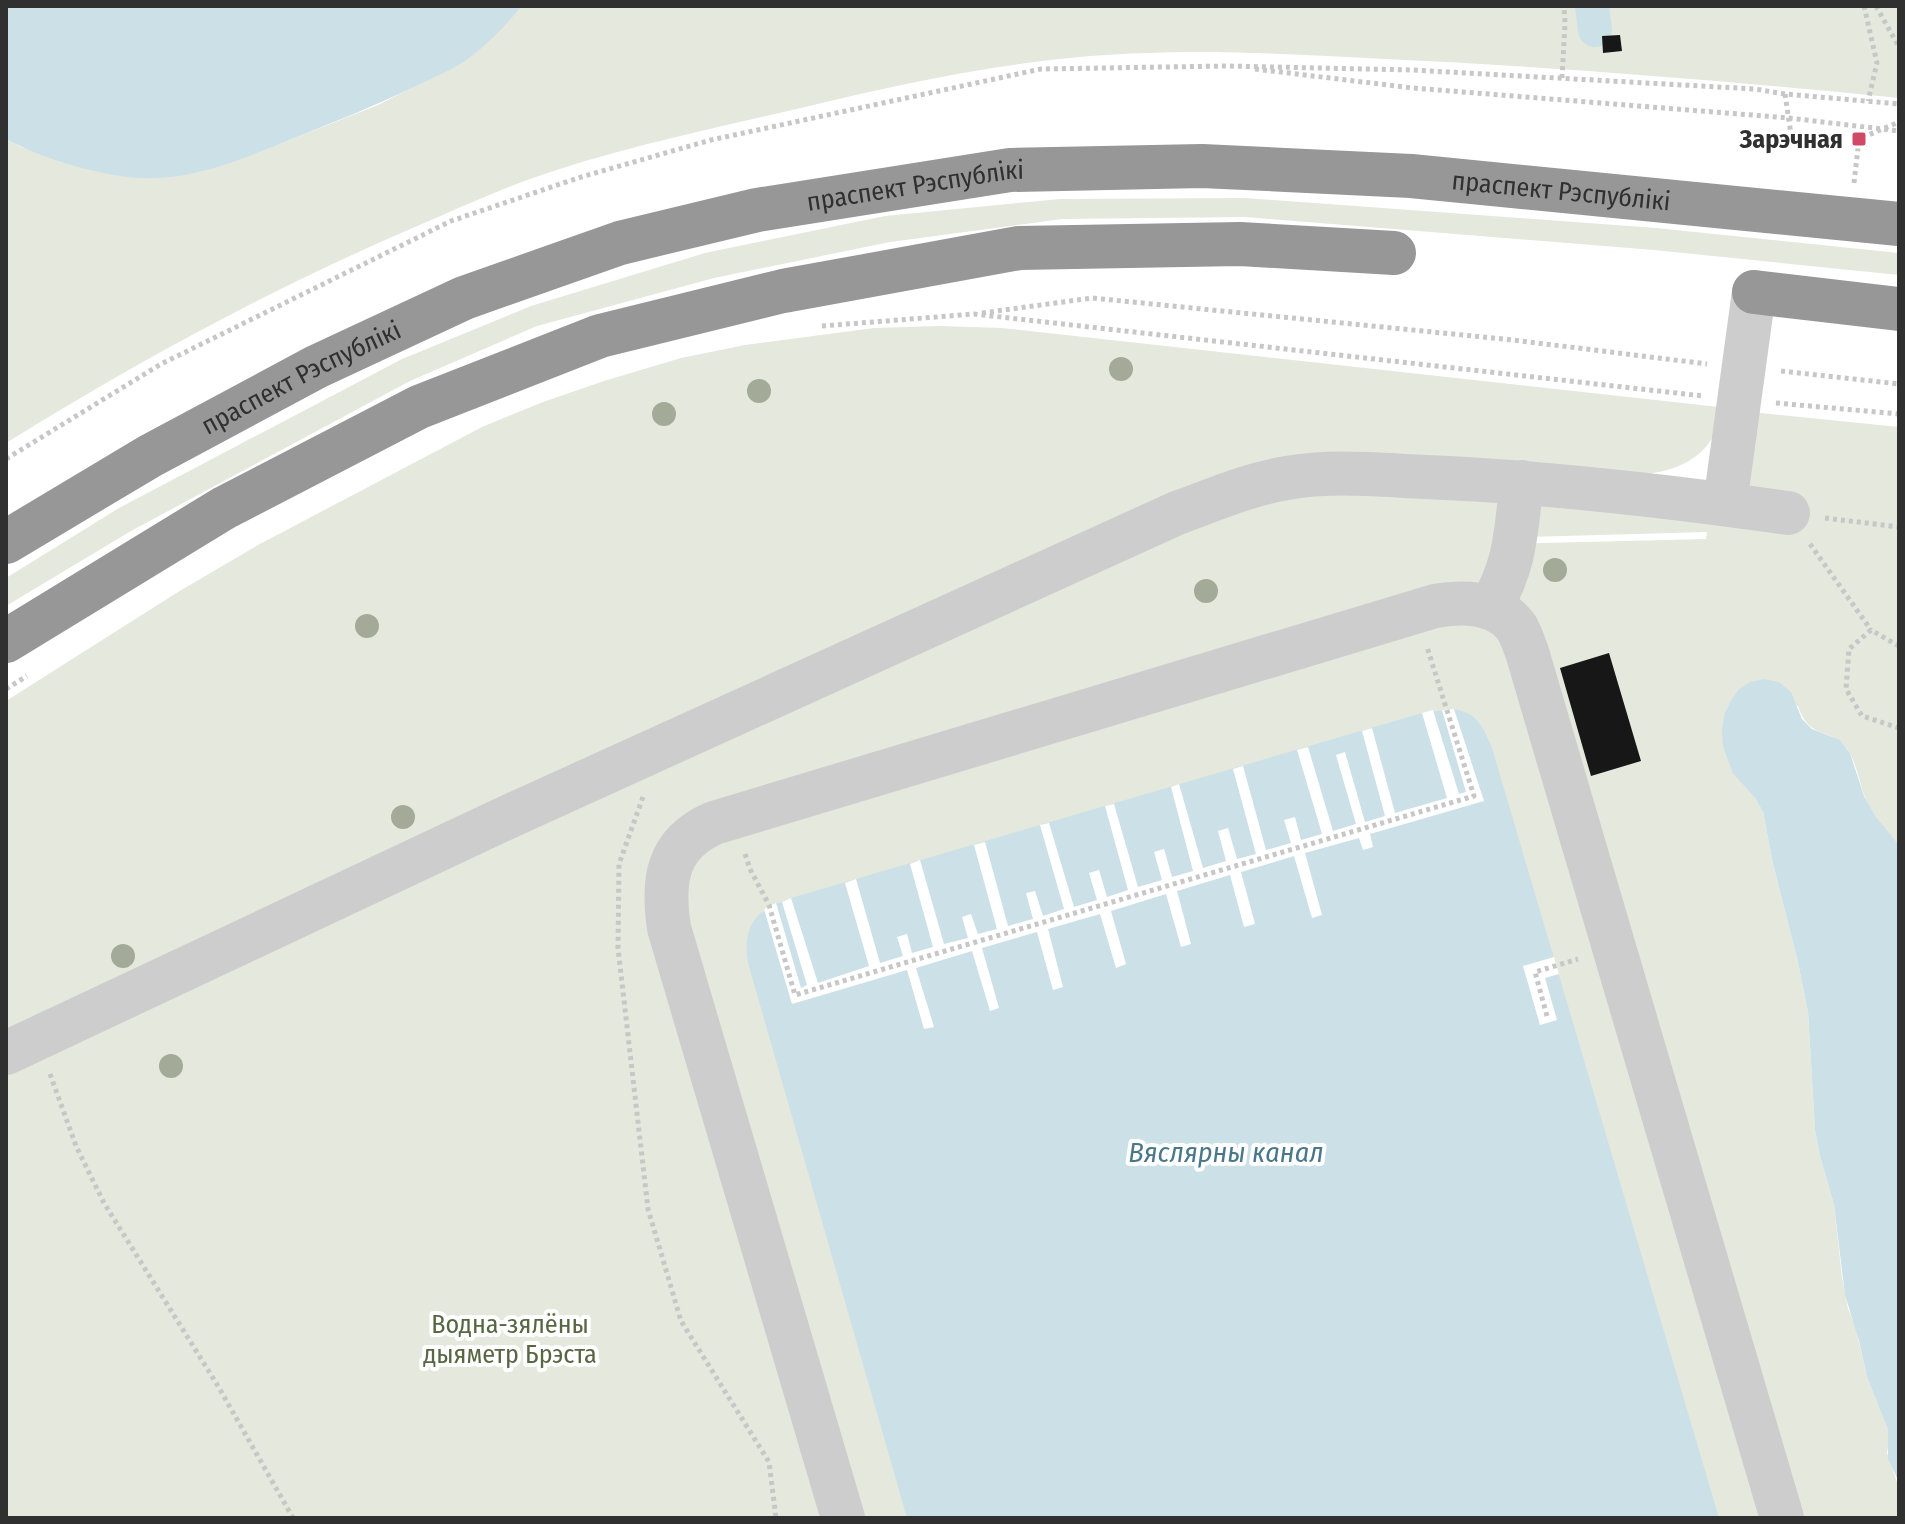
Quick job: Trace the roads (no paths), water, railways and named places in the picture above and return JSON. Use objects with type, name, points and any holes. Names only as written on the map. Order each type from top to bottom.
[{"type":"highway","name":"праспект Рэспублікі","points":[[6,542],[150,456],[316,367],[464,298],[620,243],[757,210],[1010,170],[1202,166],[1411,176],[1899,224]]},
{"type":"highway","points":[[19,657],[224,508],[419,407],[600,336],[783,291],[1019,248],[1240,244],[1394,253]]},
{"type":"highway","points":[[1754,292],[1899,309]]},
{"type":"lane","points":[[1725,504],[1754,292]]},
{"type":"lane","points":[[22,1046],[496,822],[1177,513],[1256,485],[1309,475],[1336,474],[1522,482],[1788,513]]},
{"type":"lane","points":[[1490,608],[1502,588],[1516,544],[1522,482]]},
{"type":"lane","points":[[843,1518],[669,928],[665,903],[672,860],[698,830],[714,823],[1435,606],[1471,602],[1506,616],[1518,630],[1527,652],[1782,1518]]},
{"type":"water","points":[[6,6],[522,6],[465,61],[385,100],[226,164],[175,176],[141,178],[80,168],[6,139]]},
{"type":"water","points":[[1764,679],[1779,682],[1791,692],[1802,719],[1812,729],[1840,740],[1850,753],[1864,796],[1876,817],[1899,845],[1899,1488],[1888,1459],[1888,1430],[1867,1377],[1845,1295],[1834,1205],[1815,1130],[1808,1012],[1763,812],[1733,774],[1723,746],[1725,712],[1732,699],[1738,690],[1750,682]]},
{"type":"water","name":"Вяслярны канал","points":[[1454,709],[1469,714],[1479,722],[1492,748],[1719,1518],[907,1518],[748,963],[747,938],[754,920],[769,908],[791,898],[1422,713]]},
{"type":"waterway","points":[[1592,6],[1595,30]]},
{"type":"place","name":"Зарэчная","points":[[1859,139]]},
{"type":"park label","name":"Водна-зялёны дыяметр Брэста","points":[[510,1339]]}]
